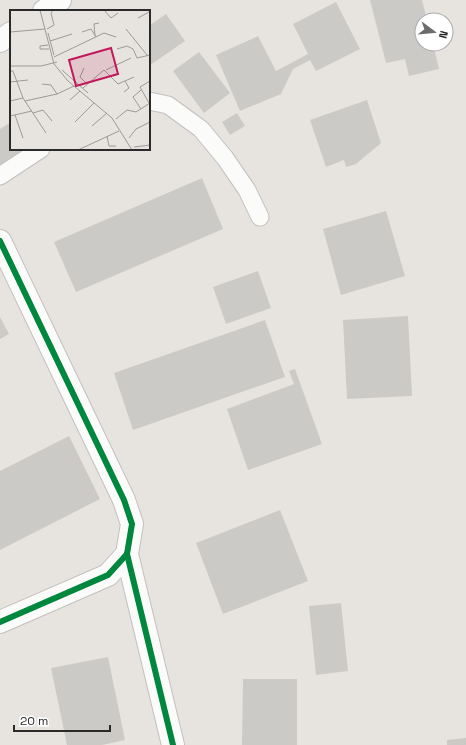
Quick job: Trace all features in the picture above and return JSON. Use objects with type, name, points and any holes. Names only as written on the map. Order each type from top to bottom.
[{"type":"street","points":[[45,10],[60,0]]},
{"type":"street","points":[[0,41],[10,34]]},
{"type":"street","points":[[0,241],[124,500],[132,524],[127,554],[173,745]]},
{"type":"street","points":[[0,622],[108,575],[127,554]]},
{"type":"lane","points":[[150,101],[168,105],[201,129],[225,158],[247,190],[260,218]]},
{"type":"lane","points":[[0,176],[39,150]]},
{"type":"building","points":[[370,0],[422,0],[425,12],[414,12],[414,52],[435,52],[439,69],[409,76],[405,59],[386,63]]},
{"type":"building","points":[[336,2],[360,49],[316,71],[310,60],[293,69],[281,94],[240,111],[216,55],[258,36],[276,71],[308,54],[293,24]]},
{"type":"building","points":[[166,14],[185,41],[150,65],[150,25]]},
{"type":"building","points":[[199,52],[230,93],[204,113],[173,71]]},
{"type":"building","points":[[367,100],[381,143],[356,164],[346,167],[344,160],[326,167],[310,120]]},
{"type":"building","points":[[237,113],[245,126],[230,135],[222,122]]},
{"type":"building","points":[[10,123],[10,150],[28,150],[0,169],[0,129]]},
{"type":"building","points":[[202,178],[223,229],[76,292],[54,242]]},
{"type":"building","points":[[386,211],[405,276],[341,295],[323,229]]},
{"type":"building","points":[[258,271],[271,308],[226,324],[213,287]]},
{"type":"building","points":[[408,316],[412,396],[347,399],[343,320]]},
{"type":"building","points":[[0,317],[9,334],[0,339]]},
{"type":"building","points":[[265,320],[285,377],[133,430],[114,373]]},
{"type":"building","points":[[295,369],[322,444],[248,470],[227,409],[294,384],[289,371]]},
{"type":"building","points":[[69,436],[100,499],[0,550],[0,471]]},
{"type":"building","points":[[280,510],[308,581],[223,614],[196,543]]},
{"type":"building","points":[[341,603],[348,671],[316,675],[309,606]]},
{"type":"building","points":[[108,657],[125,740],[102,745],[67,745],[51,668]]},
{"type":"building","points":[[243,679],[297,679],[297,745],[242,745]]},
{"type":"building","points":[[466,738],[466,745],[447,745],[447,740]]},
{"type":"cycle path","points":[[0,241],[124,500],[132,524],[127,554],[108,575],[0,622]]},
{"type":"cycle path","points":[[127,554],[173,745]]}]
